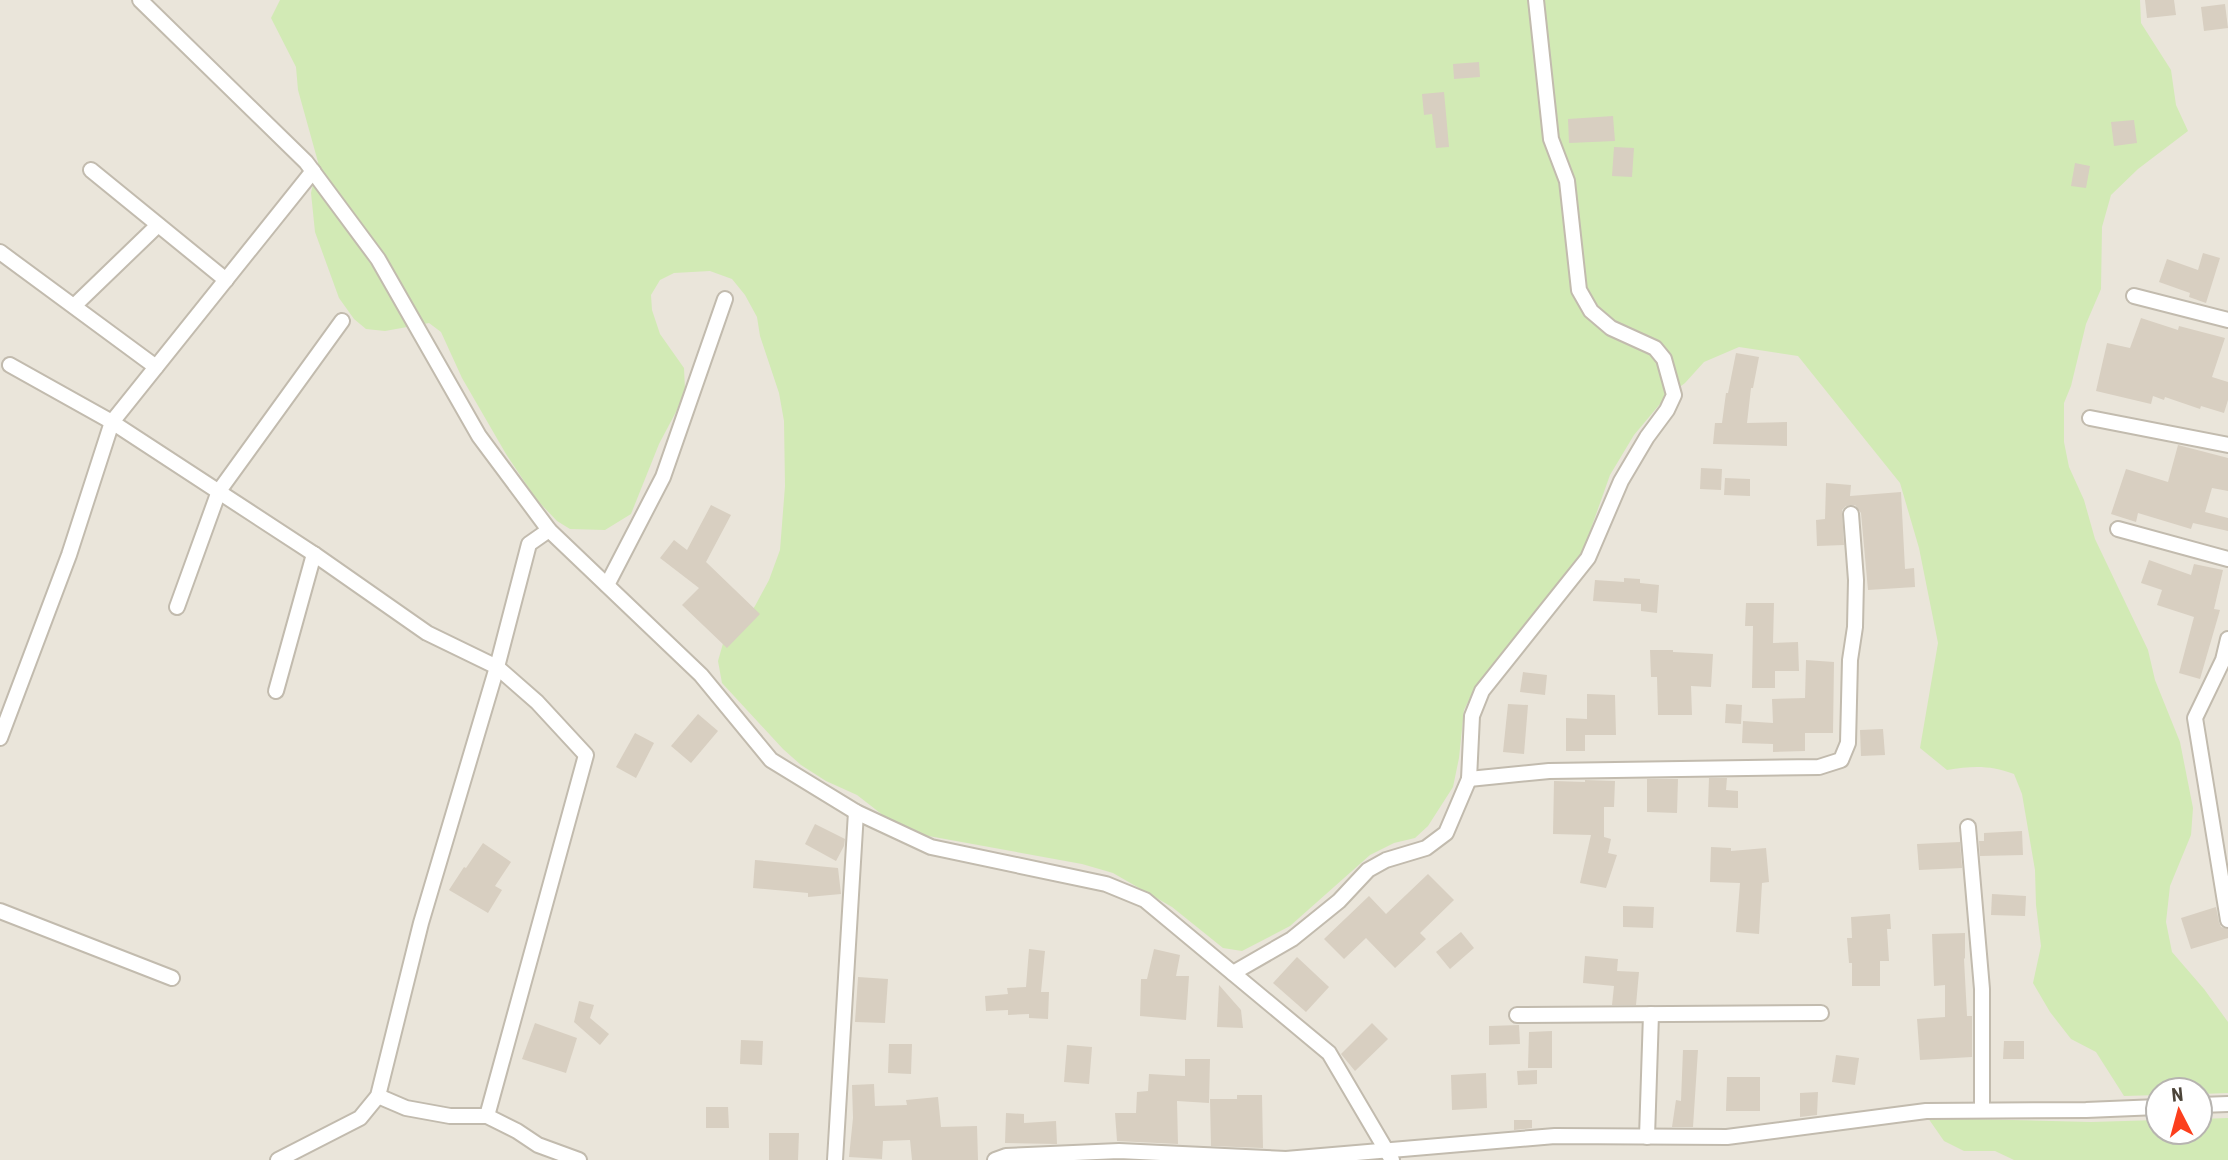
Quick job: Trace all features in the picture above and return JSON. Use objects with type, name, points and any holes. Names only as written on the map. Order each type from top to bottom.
[{"type":"street","points":[[140,0],[250,105],[313,171],[378,259],[479,436],[549,530],[701,675],[771,760],[856,812],[931,846],[1106,884],[1145,900],[1329,1053],[1389,1155]]},
{"type":"street","points":[[1233,973],[1292,939],[1339,901],[1368,870],[1386,860],[1426,848],[1446,833],[1469,779],[1472,716],[1482,691],[1588,558],[1621,481],[1674,395],[1664,359],[1655,348],[1611,328],[1591,311],[1579,290],[1567,181],[1551,139],[1536,0]]},
{"type":"street","points":[[90,170],[226,280]]},
{"type":"street","points":[[0,738],[69,555],[112,422],[313,171]]},
{"type":"street","points":[[74,306],[158,225]]},
{"type":"street","points":[[0,252],[156,367]]},
{"type":"street","points":[[2134,296],[2228,320]]},
{"type":"street","points":[[607,585],[663,477],[724,299]]},
{"type":"street","points":[[177,607],[219,491],[342,321]]},
{"type":"street","points":[[10,365],[112,422],[314,554],[427,633],[497,667],[537,702],[586,755],[486,1116]]},
{"type":"street","points":[[2090,418],[2228,445]]},
{"type":"street","points":[[1469,779],[1549,771],[1819,767],[1841,760],[1848,743],[1850,660],[1856,627],[1852,514]]},
{"type":"street","points":[[2118,529],[2228,559]]},
{"type":"street","points":[[278,1160],[360,1118],[378,1096],[421,923],[497,667],[529,544],[549,530]]},
{"type":"street","points":[[275,691],[314,554]]},
{"type":"street","points":[[2228,639],[2226,660],[2195,718],[2228,920]]},
{"type":"street","points":[[835,1160],[856,812]]},
{"type":"street","points":[[1968,827],[1982,989],[1982,1110]]},
{"type":"street","points":[[0,911],[172,978]]},
{"type":"street","points":[[1517,1015],[1821,1013]]},
{"type":"street","points":[[1647,1137],[1651,1014]]},
{"type":"street","points":[[378,1096],[406,1108],[450,1116],[486,1116],[517,1131],[538,1146],[579,1160]]},
{"type":"street","points":[[995,1160],[1006,1156],[1119,1151],[1286,1159],[1389,1155],[1555,1136],[1727,1137],[1926,1111],[2144,1107]]},
{"type":"shaded area","points":[[0,0],[2228,0],[2228,1160],[0,1160]]},
{"type":"green space","points":[[280,0],[2140,0],[2141,23],[2171,70],[2176,105],[2188,131],[2138,169],[2111,195],[2102,227],[2101,289],[2086,324],[2071,386],[2064,403],[2064,442],[2069,467],[2084,500],[2095,539],[2148,650],[2155,680],[2180,742],[2193,808],[2191,835],[2170,886],[2166,922],[2172,952],[2228,1022],[2228,1093],[2214,1094],[2214,1076],[2144,1076],[2144,1095],[2124,1096],[2096,1052],[2071,1039],[2050,1012],[2033,983],[2041,946],[2035,870],[2022,794],[2014,774],[1981,767],[1947,770],[1920,748],[1938,643],[1919,548],[1900,483],[1798,356],[1739,347],[1704,362],[1685,383],[1665,398],[1634,435],[1610,475],[1583,551],[1477,684],[1464,710],[1453,787],[1428,826],[1415,838],[1394,843],[1370,855],[1290,926],[1242,951],[1223,948],[1172,907],[1113,873],[1082,864],[923,835],[884,816],[857,795],[826,781],[783,749],[722,683],[718,661],[724,640],[740,627],[769,580],[780,550],[785,486],[784,421],[779,393],[760,336],[757,317],[745,295],[732,279],[710,271],[674,273],[660,280],[651,295],[652,310],[660,334],[684,368],[685,390],[659,444],[631,514],[605,530],[570,529],[557,521],[536,499],[506,454],[462,378],[441,332],[429,323],[385,331],[366,329],[354,319],[339,298],[315,232],[311,193],[318,162],[298,90],[296,67],[271,18]]},
{"type":"green space","points":[[1928,1118],[2091,1122],[2144,1120],[2144,1146],[2214,1146],[2214,1118],[2228,1118],[2228,1160],[2014,1160],[1995,1151],[1964,1151],[1944,1141]]},
{"type":"building","points":[[2145,0],[2174,0],[2176,15],[2147,18]]},
{"type":"building","points":[[2225,4],[2228,28],[2204,31],[2201,7]]},
{"type":"building","points":[[1479,62],[1480,77],[1454,79],[1453,64]]},
{"type":"building","points":[[1444,92],[1449,147],[1436,148],[1432,114],[1424,115],[1422,94]]},
{"type":"building","points":[[1613,116],[1615,141],[1569,143],[1568,119]]},
{"type":"building","points":[[2134,120],[2137,143],[2114,146],[2111,122]]},
{"type":"building","points":[[1614,147],[1634,148],[1632,177],[1612,176]]},
{"type":"building","points":[[2075,163],[2090,166],[2086,188],[2071,186]]},
{"type":"building","points":[[2203,253],[2220,258],[2206,303],[2189,297],[2190,293],[2159,282],[2167,259],[2198,270]]},
{"type":"building","points":[[2141,318],[2178,330],[2179,326],[2225,338],[2212,377],[2228,382],[2228,400],[2224,413],[2201,406],[2200,409],[2165,397],[2164,400],[2153,396],[2151,404],[2096,391],[2107,343],[2130,348]]},
{"type":"building","points":[[1736,353],[1759,357],[1751,388],[1747,423],[1787,422],[1787,446],[1713,444],[1715,423],[1722,423]]},
{"type":"building","points":[[2178,445],[2228,458],[2228,491],[2212,488],[2205,512],[2228,518],[2228,531],[2193,523],[2191,529],[2138,513],[2136,522],[2111,514],[2126,469],[2168,482]]},
{"type":"building","points":[[1701,468],[1722,469],[1721,490],[1700,489]]},
{"type":"building","points":[[1725,478],[1750,479],[1750,496],[1724,495]]},
{"type":"building","points":[[1826,483],[1851,485],[1850,496],[1901,492],[1905,569],[1914,568],[1915,587],[1868,590],[1861,513],[1855,505],[1846,506],[1842,510],[1844,545],[1817,546],[1816,520],[1825,519]]},
{"type":"building","points":[[711,505],[731,515],[706,562],[760,614],[727,648],[682,605],[699,588],[660,558],[674,540],[687,550]]},
{"type":"building","points":[[2149,560],[2191,575],[2194,564],[2223,570],[2214,609],[2220,610],[2200,679],[2179,673],[2194,617],[2157,605],[2162,590],[2141,583]]},
{"type":"building","points":[[1624,578],[1640,579],[1640,583],[1659,585],[1657,613],[1641,611],[1641,604],[1593,601],[1595,580],[1624,582]]},
{"type":"building","points":[[1746,603],[1774,603],[1773,643],[1798,642],[1799,671],[1775,671],[1775,688],[1752,688],[1753,626],[1745,626]]},
{"type":"building","points":[[1650,650],[1713,654],[1711,687],[1691,686],[1692,715],[1658,715],[1657,677],[1651,677]]},
{"type":"building","points":[[1806,660],[1834,662],[1833,733],[1805,733],[1805,751],[1773,752],[1773,744],[1742,743],[1743,721],[1773,723],[1772,699],[1805,698]]},
{"type":"building","points":[[1523,672],[1547,675],[1545,695],[1520,692]]},
{"type":"building","points":[[1587,694],[1615,695],[1616,735],[1585,735],[1585,751],[1566,751],[1566,718],[1587,719]]},
{"type":"building","points":[[1508,704],[1528,705],[1524,754],[1503,752]]},
{"type":"building","points":[[1726,704],[1742,705],[1741,724],[1725,723]]},
{"type":"building","points":[[698,714],[718,731],[691,763],[671,746]]},
{"type":"building","points":[[1883,729],[1885,755],[1861,756],[1860,730]]},
{"type":"building","points":[[635,733],[654,743],[636,778],[616,767]]},
{"type":"building","points":[[1709,778],[1727,778],[1726,790],[1738,791],[1738,808],[1708,807]]},
{"type":"building","points":[[1647,779],[1678,779],[1677,813],[1647,812]]},
{"type":"building","points":[[1554,781],[1615,781],[1614,807],[1604,807],[1604,837],[1611,839],[1608,853],[1617,855],[1606,888],[1580,883],[1591,835],[1553,834]]},
{"type":"building","points":[[815,824],[845,839],[836,861],[805,844]]},
{"type":"building","points":[[2022,831],[2023,855],[1980,856],[1979,841],[1984,841],[1984,833]]},
{"type":"building","points":[[1960,842],[1962,868],[1919,870],[1917,844]]},
{"type":"building","points":[[483,843],[511,862],[495,886],[502,890],[488,913],[449,890]]},
{"type":"building","points":[[1711,847],[1731,848],[1731,851],[1766,848],[1769,882],[1762,883],[1759,934],[1736,932],[1740,883],[1710,882]]},
{"type":"building","points":[[755,860],[838,868],[841,894],[808,897],[808,893],[753,888]]},
{"type":"building","points":[[1428,874],[1454,900],[1420,933],[1426,939],[1395,968],[1366,938],[1344,959],[1324,939],[1369,896],[1386,914]]},
{"type":"building","points":[[1992,894],[2026,896],[2025,916],[1991,915]]},
{"type":"building","points":[[1623,906],[1654,907],[1653,928],[1623,927]]},
{"type":"building","points":[[2216,907],[2221,927],[2228,929],[2228,938],[2191,949],[2181,918]]},
{"type":"building","points":[[1890,914],[1891,929],[1887,929],[1889,961],[1880,961],[1880,986],[1852,986],[1852,963],[1849,963],[1847,938],[1852,938],[1851,917]]},
{"type":"building","points":[[1461,932],[1474,948],[1450,969],[1436,952]]},
{"type":"building","points":[[1965,933],[1967,1016],[1972,1016],[1972,1057],[1920,1060],[1917,1019],[1945,1017],[1945,985],[1934,986],[1932,934]]},
{"type":"building","points":[[1029,949],[1045,951],[1041,992],[1049,992],[1048,1019],[1029,1018],[1029,1014],[1008,1015],[1008,1010],[986,1011],[985,996],[1008,994],[1007,988],[1026,987]]},
{"type":"building","points":[[1154,949],[1180,955],[1176,976],[1189,976],[1186,1020],[1140,1016],[1141,979],[1147,979]]},
{"type":"building","points":[[1585,956],[1618,959],[1617,971],[1639,972],[1636,1005],[1612,1005],[1614,986],[1583,983]]},
{"type":"building","points":[[1297,957],[1329,987],[1306,1012],[1273,983]]},
{"type":"building","points":[[858,977],[888,979],[885,1023],[855,1022]]},
{"type":"building","points":[[1219,985],[1241,1010],[1243,1028],[1217,1027]]},
{"type":"building","points":[[579,1001],[594,1005],[590,1018],[609,1034],[600,1045],[574,1022]]},
{"type":"building","points":[[535,1023],[577,1038],[566,1073],[522,1059]]},
{"type":"building","points":[[1372,1023],[1388,1039],[1355,1071],[1341,1054]]},
{"type":"building","points":[[1519,1025],[1520,1044],[1489,1045],[1489,1026]]},
{"type":"building","points":[[1552,1031],[1552,1068],[1528,1068],[1529,1032]]},
{"type":"building","points":[[741,1040],[763,1041],[762,1065],[740,1064]]},
{"type":"building","points":[[2004,1041],[2024,1041],[2024,1059],[2003,1059]]},
{"type":"building","points":[[889,1044],[912,1044],[911,1074],[888,1073]]},
{"type":"building","points":[[1067,1045],[1092,1047],[1089,1084],[1064,1082]]},
{"type":"building","points":[[1683,1050],[1698,1050],[1693,1127],[1672,1127],[1676,1100],[1681,1101]]},
{"type":"building","points":[[1836,1055],[1859,1058],[1855,1085],[1832,1082]]},
{"type":"building","points":[[1185,1059],[1210,1059],[1209,1103],[1177,1101],[1178,1144],[1117,1141],[1115,1113],[1136,1113],[1137,1092],[1148,1091],[1149,1074],[1185,1076]]},
{"type":"building","points":[[1537,1070],[1537,1084],[1518,1085],[1517,1071]]},
{"type":"building","points":[[1486,1073],[1487,1108],[1452,1110],[1451,1075]]},
{"type":"building","points":[[1727,1077],[1760,1077],[1760,1111],[1726,1111]]},
{"type":"building","points":[[874,1084],[875,1106],[907,1105],[906,1100],[938,1097],[941,1127],[977,1126],[978,1160],[912,1160],[910,1140],[883,1141],[882,1159],[849,1157],[853,1118],[852,1085]]},
{"type":"building","points":[[1818,1092],[1817,1115],[1800,1117],[1800,1093]]},
{"type":"building","points":[[1237,1095],[1262,1095],[1263,1148],[1211,1146],[1210,1099],[1237,1099]]},
{"type":"building","points":[[706,1107],[728,1107],[729,1128],[706,1128]]},
{"type":"building","points":[[1006,1113],[1024,1114],[1024,1123],[1056,1121],[1057,1144],[1005,1143]]},
{"type":"building","points":[[1514,1120],[1532,1120],[1532,1128],[1514,1130]]},
{"type":"building","points":[[769,1133],[799,1133],[798,1160],[769,1160]]}]
